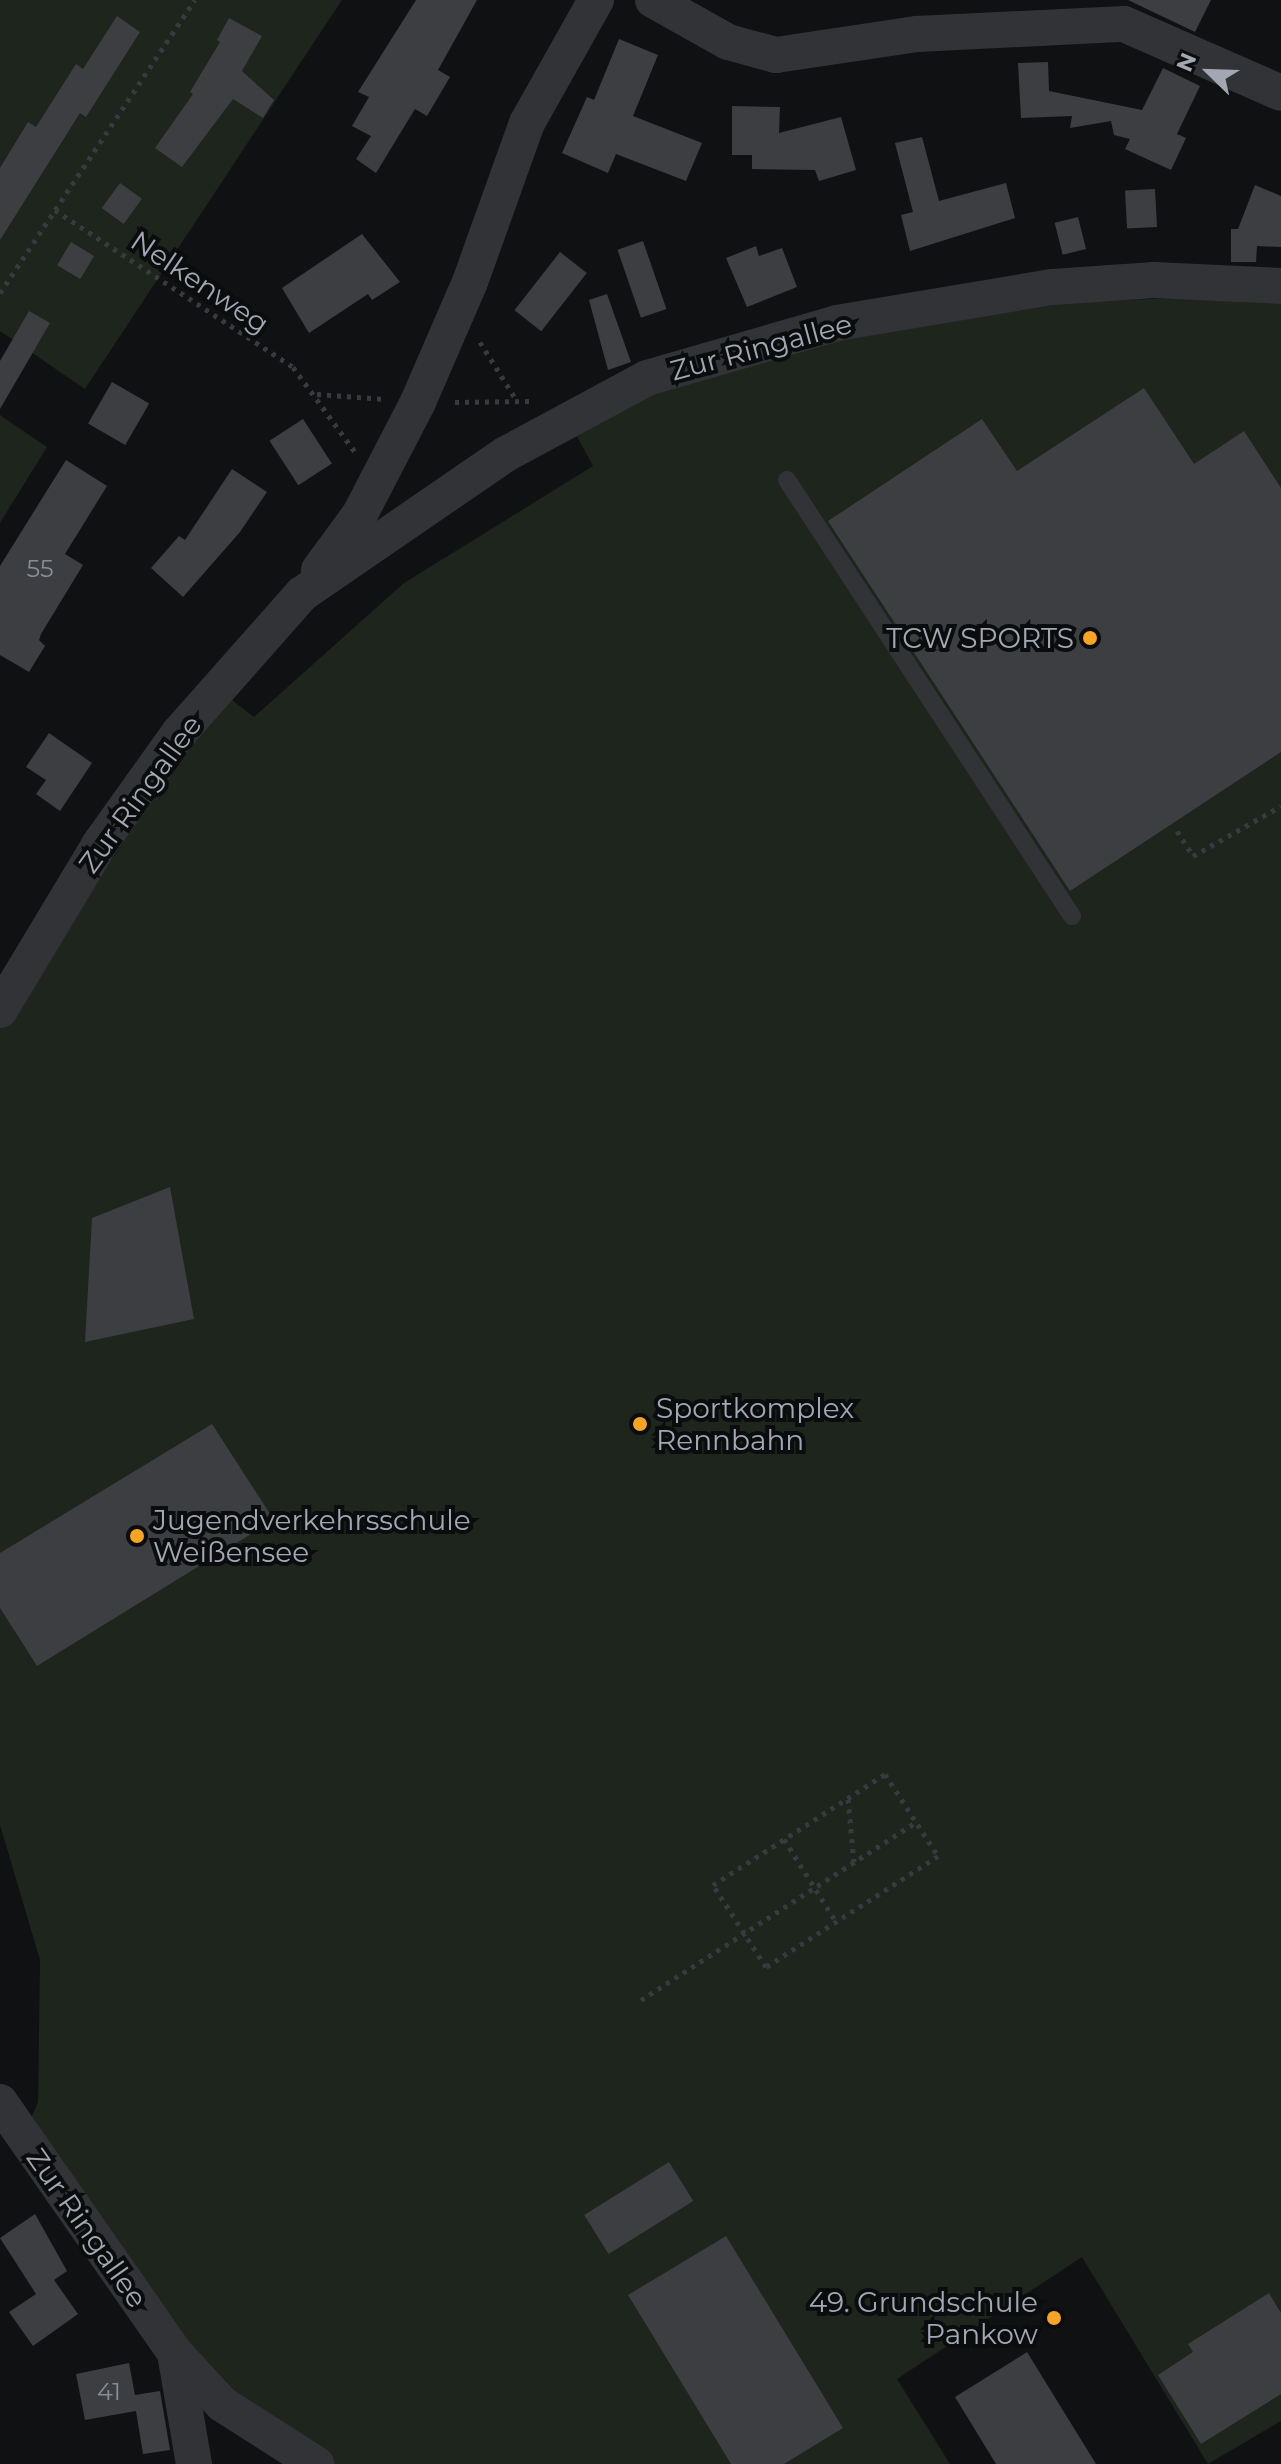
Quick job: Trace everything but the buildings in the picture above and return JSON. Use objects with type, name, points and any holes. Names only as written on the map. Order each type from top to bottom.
[{"type":"street","name":"Zur Ringallee","points":[[0,1010],[99,845],[179,733],[302,594],[360,514],[418,402],[459,308],[527,123],[596,0]]},
{"type":"street","points":[[653,0],[728,42],[776,55],[917,34],[1124,24],[1281,93]]},
{"type":"street","name":"Zur Ringallee","points":[[302,594],[481,470],[647,378],[837,323],[1053,287],[1154,280],[1281,286]]},
{"type":"street","name":"Zur Ringallee","points":[[0,2102],[175,2353],[222,2404],[316,2464]]},
{"type":"street","name":"Zur Ringallee","points":[[175,2353],[194,2464]]},
{"type":"lane","points":[[787,480],[1072,916]]},
{"type":"path","points":[[0,293],[195,0]]},
{"type":"path","name":"Nelkenweg","points":[[55,210],[293,367],[317,394]]},
{"type":"path","points":[[459,308],[518,402]]},
{"type":"path","points":[[317,394],[418,402],[537,400]]},
{"type":"path","points":[[317,394],[375,483]]},
{"type":"path","points":[[1177,831],[1193,856],[1281,806]]},
{"type":"path","points":[[885,1774],[938,1856],[766,1967],[713,1885],[848,1798],[885,1774]]},
{"type":"path","points":[[848,1798],[854,1862]]},
{"type":"path","points":[[641,2000],[916,1822]]},
{"type":"path","points":[[784,1839],[836,1922]]},
{"type":"shaded area","points":[[0,0],[342,0],[85,389],[0,331]]},
{"type":"shaded area","name":"Sportkomplex Rennbahn","points":[[1207,297],[1281,303],[1281,2421],[1208,2464],[1082,2257],[897,2379],[950,2464],[330,2464],[231,2395],[181,2346],[28,2125],[38,2102],[40,1960],[0,1825],[0,1024],[224,694],[254,717],[404,583],[593,466],[573,429],[637,395],[799,345],[1072,302]]},
{"type":"shaded area","points":[[0,415],[47,447],[0,523]]},
{"type":"place","name":"TCW SPORTS","points":[[1090,638]]},
{"type":"place","name":"Sportkomplex Rennbahn","points":[[640,1424]]},
{"type":"place","name":"Jugendverkehrsschule Weißensee","points":[[137,1536]]},
{"type":"place","name":"49. Grundschule Pankow","points":[[1054,2318]]}]
